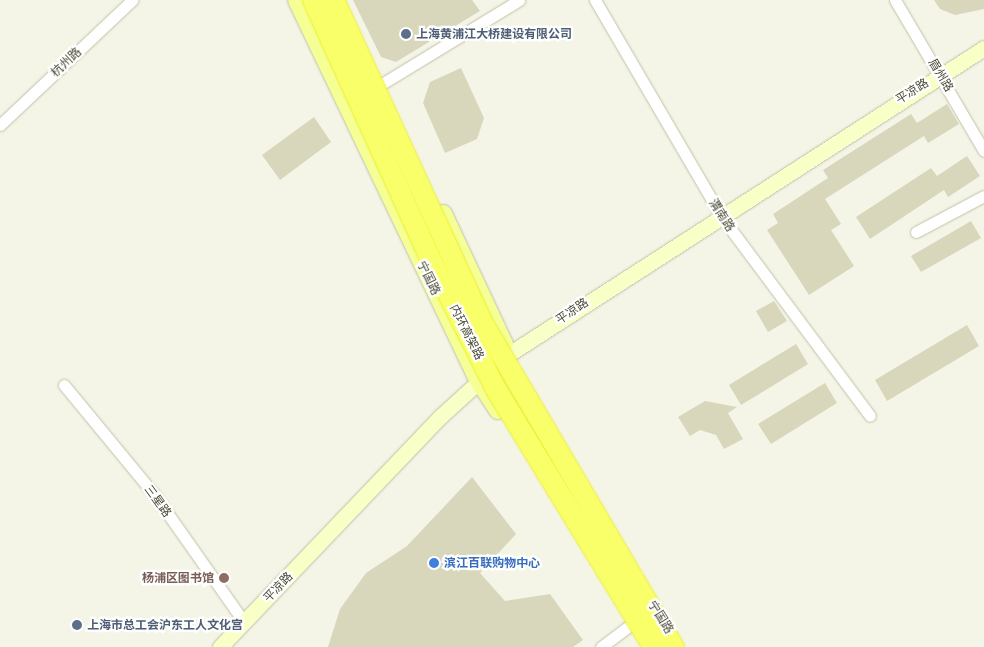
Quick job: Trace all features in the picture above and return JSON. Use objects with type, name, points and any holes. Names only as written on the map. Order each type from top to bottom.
[{"type":"highway","name":"内环高架路","points":[[313,0],[431,260],[488,374],[653,647]]},
{"type":"highway","name":"内环高架路","points":[[334,0],[481,320],[674,647]]},
{"type":"main road","name":"宁国路","points":[[297,0],[478,379],[643,647]]},
{"type":"main road","name":"宁国路","points":[[340,0],[509,354],[680,647]]},
{"type":"main road","name":"平凉路","points":[[220,647],[478,379],[509,354],[940,73],[984,48]]},
{"type":"street","name":"杭州路","points":[[0,125],[132,0]]},
{"type":"street","points":[[380,85],[520,0]]},
{"type":"street","name":"渭南路","points":[[595,0],[722,216],[870,416]]},
{"type":"street","name":"眉州路","points":[[895,0],[940,73],[984,151]]},
{"type":"street","points":[[916,232],[984,196]]},
{"type":"street","name":"三星路","points":[[64,385],[154,494],[244,622]]},
{"type":"street","points":[[601,647],[630,624]]},
{"type":"building","name":"上海黄浦江大桥建设有限公司","points":[[353,0],[472,0],[480,11],[396,62],[381,57]]},
{"type":"building","points":[[934,0],[984,0],[984,9],[955,15],[940,9]]},
{"type":"building","points":[[461,68],[484,118],[477,139],[445,153],[423,103],[430,82]]},
{"type":"building","points":[[947,104],[959,124],[928,143],[924,136],[825,199],[841,224],[831,230],[854,266],[809,295],[767,230],[778,223],[773,214],[828,178],[823,170],[911,114],[917,123]]},
{"type":"building","points":[[314,117],[331,142],[280,180],[262,155]]},
{"type":"building","points":[[967,156],[980,176],[948,197],[944,190],[870,239],[856,217],[931,168],[937,176]]},
{"type":"building","points":[[971,221],[981,238],[921,272],[911,256]]},
{"type":"building","points":[[774,301],[787,321],[768,332],[756,311]]},
{"type":"building","points":[[967,325],[979,346],[887,401],[875,380]]},
{"type":"building","points":[[796,344],[808,364],[741,405],[729,385]]},
{"type":"building","points":[[825,383],[837,403],[771,444],[758,424]]},
{"type":"building","points":[[705,401],[737,407],[728,413],[743,439],[724,449],[716,435],[700,430],[690,436],[678,417]]},
{"type":"building","name":"滨江百联购物中心","points":[[472,477],[516,534],[480,573],[505,601],[550,594],[583,640],[573,647],[328,647],[340,609],[366,573],[407,546]]},
{"type":"place","name":"上海黄浦江大桥建设有限公司","points":[[406,34]]},
{"type":"place","name":"滨江百联购物中心","points":[[434,563]]},
{"type":"place","name":"杨浦区图书馆","points":[[224,578]]},
{"type":"place","name":"上海市总工会沪东工人文化宫","points":[[77,625]]}]
